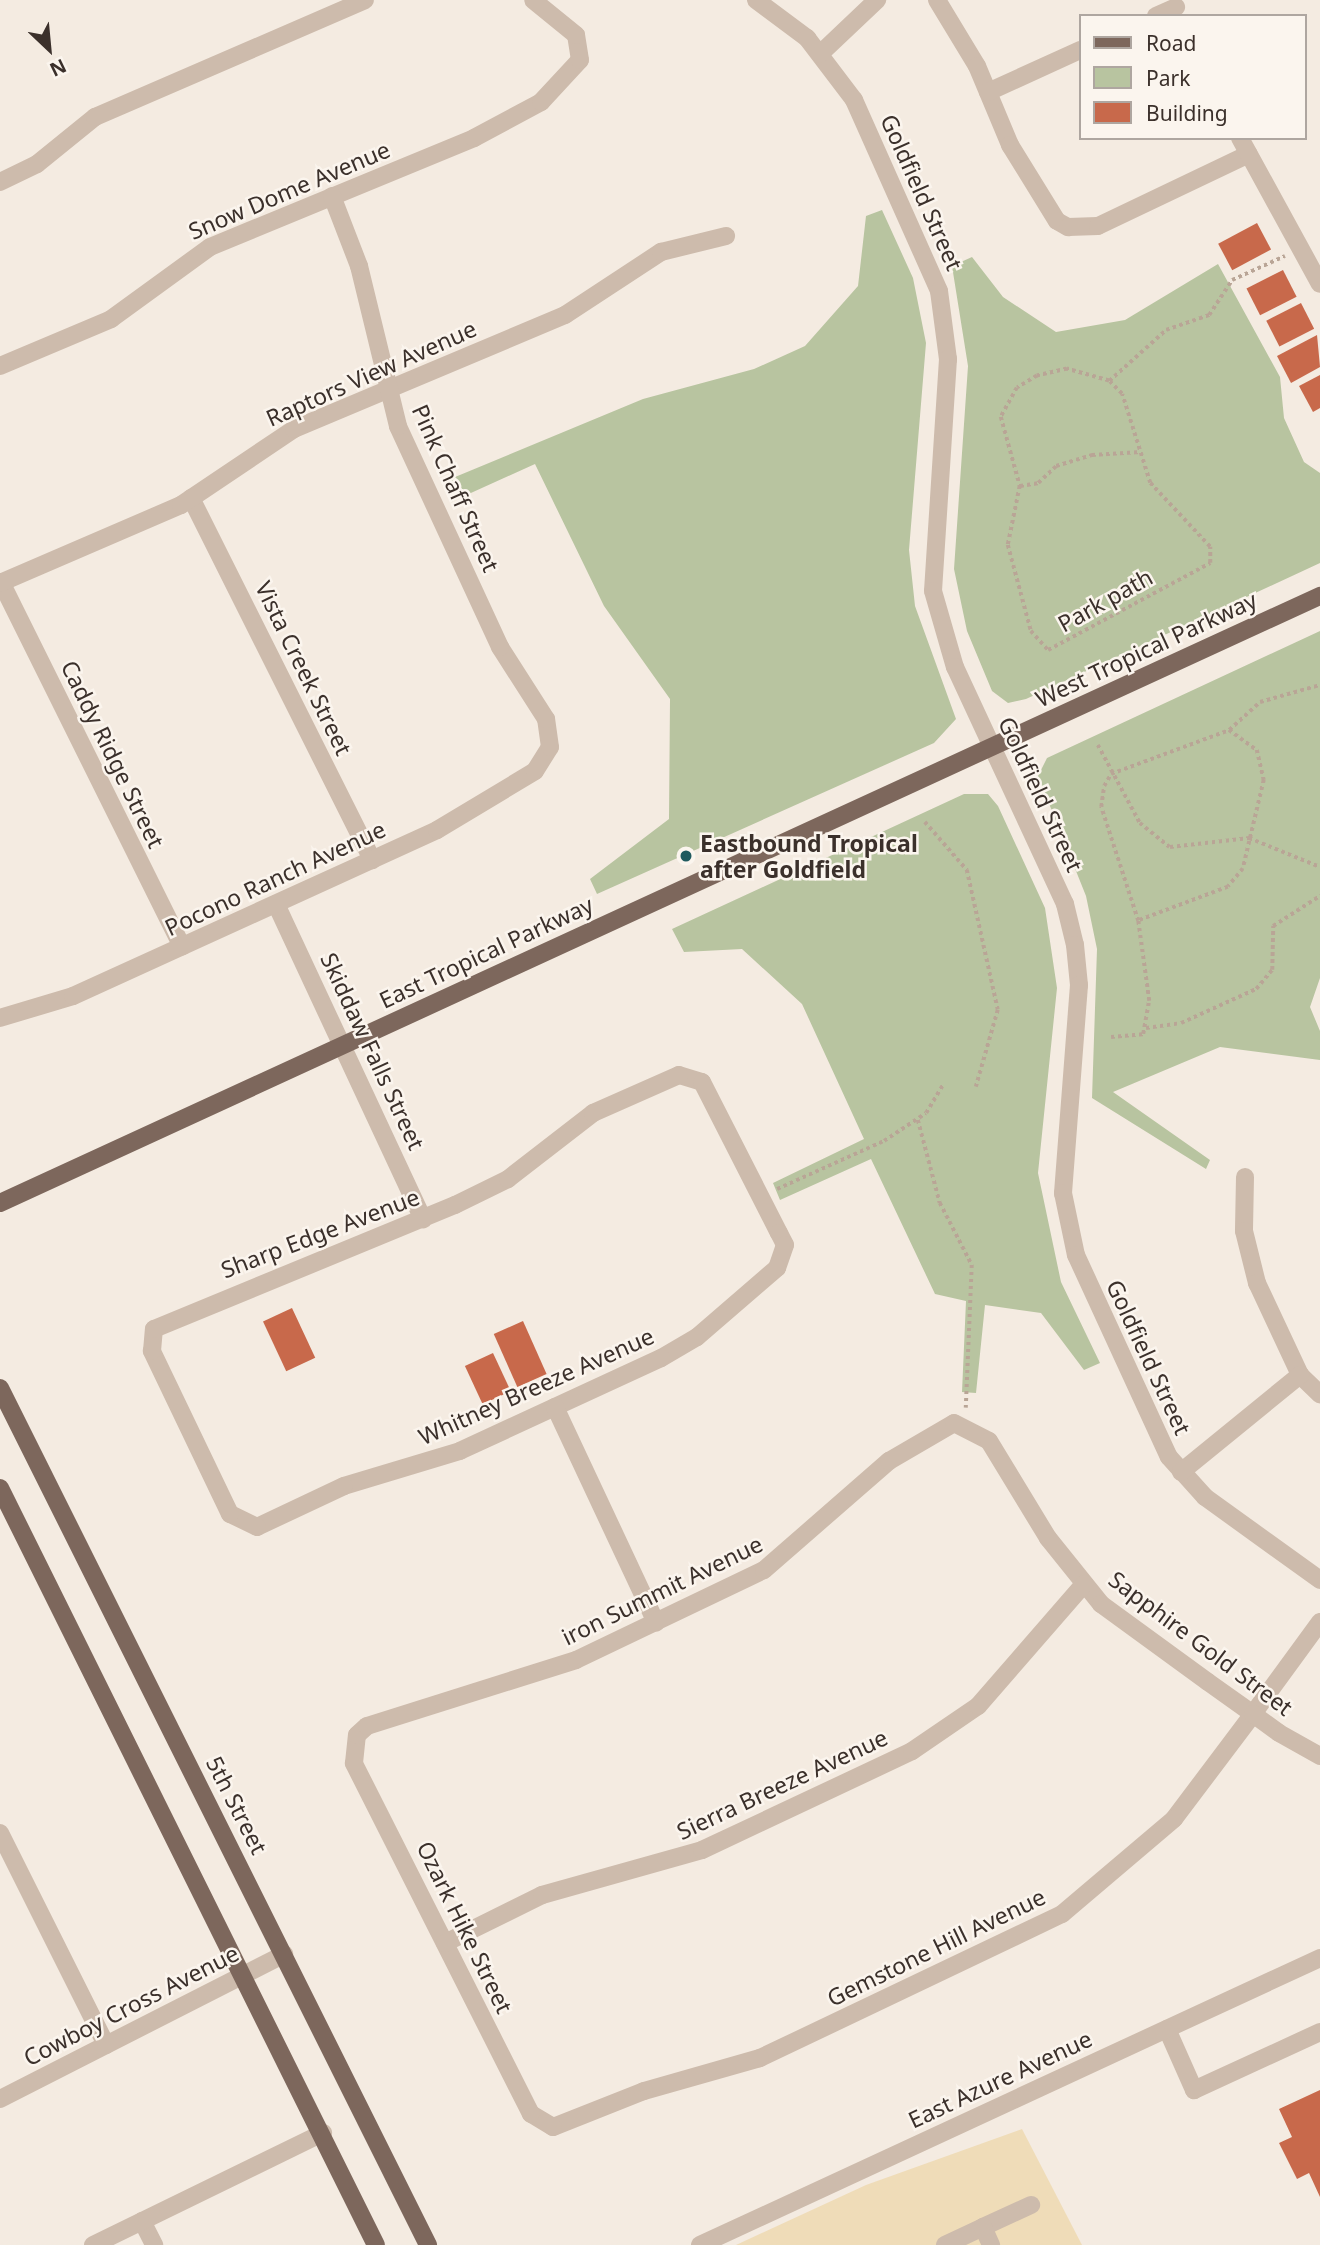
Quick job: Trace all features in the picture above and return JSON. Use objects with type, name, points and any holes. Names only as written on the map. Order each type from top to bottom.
[{"type":"main road","name":"West Tropical Parkway","points":[[992,747],[1320,596]]},
{"type":"main road","name":"East Tropical Parkway","points":[[0,1203],[992,747]]},
{"type":"main road","name":"5th Street","points":[[0,1388],[428,2245]]},
{"type":"main road","points":[[0,1488],[245,1974],[376,2245]]},
{"type":"street","points":[[0,182],[37,164],[95,117],[365,0]]},
{"type":"street","name":"Snow Dome Avenue","points":[[0,366],[111,319],[210,247],[516,119],[571,76],[578,47],[568,25],[533,0]]},
{"type":"street","name":"Goldfield Street","points":[[756,0],[820,54],[854,100],[939,291],[948,359],[933,591],[956,667],[1061,894],[1075,945],[1079,985],[1064,1148],[1068,1226],[1153,1429],[1181,1472],[1320,1580]]},
{"type":"street","points":[[820,54],[877,0]]},
{"type":"street","points":[[937,0],[988,92],[1010,145],[1057,221],[1068,227],[1098,226],[1245,146],[1320,284]]},
{"type":"street","points":[[1161,14],[1177,7]]},
{"type":"street","points":[[988,92],[1078,51]]},
{"type":"street","name":"Pink Chaff Street","points":[[332,195],[359,266],[388,389],[420,478],[500,648],[546,719],[550,747]]},
{"type":"street","name":"Raptors View Avenue","points":[[0,582],[191,498],[294,429],[565,315],[661,252],[726,236]]},
{"type":"street","name":"Vista Creek Street","points":[[191,498],[372,860]]},
{"type":"street","name":"Caddy Ridge Street","points":[[0,582],[182,947]]},
{"type":"street","name":"Pocono Ranch Avenue","points":[[0,1017],[73,996],[372,860],[534,771],[550,747]]},
{"type":"street","name":"Skiddaw Falls Street","points":[[276,904],[424,1219]]},
{"type":"street","name":"Sharp Edge Avenue","points":[[245,1525],[230,1514],[152,1351],[153,1340],[164,1321],[424,1219],[508,1179],[593,1114],[680,1074],[693,1076],[702,1083],[758,1198]]},
{"type":"street","points":[[1245,1177],[1248,1253],[1300,1375],[1320,1394]]},
{"type":"street","name":"Whitney Breeze Avenue","points":[[245,1525],[257,1527],[344,1486],[460,1451],[697,1337],[783,1257],[785,1245],[758,1198]]},
{"type":"street","points":[[1181,1472],[1300,1375]]},
{"type":"street","points":[[555,1407],[656,1623]]},
{"type":"street","name":"iron Summit Avenue","points":[[355,1748],[367,1726],[576,1660],[656,1623],[786,1556],[889,1461],[954,1423],[965,1424]]},
{"type":"street","name":"Sapphire Gold Street","points":[[965,1424],[989,1441],[1048,1538],[1101,1604],[1253,1714],[1320,1756]]},
{"type":"street","name":"Sierra Breeze Avenue","points":[[445,1942],[542,1895],[702,1850],[912,1751],[978,1706],[1084,1584]]},
{"type":"street","name":"Gemstone Hill Avenue","points":[[543,2121],[564,2125],[644,2091],[738,2067],[1062,1914],[1174,1819],[1320,1622]]},
{"type":"street","name":"Ozark Hike Street","points":[[355,1748],[355,1763],[531,2114],[543,2121]]},
{"type":"street","points":[[0,1833],[106,2045]]},
{"type":"street","name":"Cowboy Cross Avenue","points":[[0,2099],[284,1954]]},
{"type":"street","name":"East Azure Avenue","points":[[702,2245],[1320,1958]]},
{"type":"street","points":[[1167,2029],[1194,2090],[1320,2032]]},
{"type":"street","points":[[93,2245],[323,2133]]},
{"type":"street","points":[[945,2245],[1031,2205]]},
{"type":"street","points":[[142,2221],[154,2245]]},
{"type":"street","points":[[983,2227],[992,2245]]},
{"type":"path","points":[[1110,381],[1166,330],[1209,315],[1232,280],[1290,253]]},
{"type":"path","name":"Park path","points":[[1068,369],[1110,381],[1122,394],[1150,483],[1210,547],[1210,563],[1048,650],[1031,631],[1008,545],[1020,486],[1001,417],[1017,388],[1068,369]]},
{"type":"path","points":[[1020,486],[1038,483],[1056,466],[1092,455],[1141,452]]},
{"type":"path","points":[[1111,775],[1229,730],[1260,702],[1320,685]]},
{"type":"path","points":[[1138,921],[1228,887],[1243,869],[1262,765],[1257,750],[1229,730]]},
{"type":"path","points":[[1098,745],[1111,775],[1140,822],[1170,846],[1249,838],[1320,866]]},
{"type":"path","points":[[1111,775],[1101,807],[1138,921],[1149,1001],[1146,1028]]},
{"type":"path","points":[[925,822],[967,870],[998,1010],[975,1087]]},
{"type":"path","points":[[1111,1037],[1135,1038],[1146,1028],[1181,1023],[1256,989],[1272,970],[1273,926],[1320,896]]},
{"type":"path","points":[[758,1198],[918,1119],[943,1085]]},
{"type":"path","points":[[918,1119],[940,1203],[972,1265],[965,1424]]},
{"type":"green space","points":[[882,210],[913,278],[926,343],[909,550],[915,606],[956,719],[934,743],[597,894],[590,879],[669,819],[670,699],[604,606],[535,464],[451,502],[443,482],[643,399],[754,369],[805,346],[858,286],[866,216]]},
{"type":"green space","points":[[972,257],[1003,297],[1056,332],[1125,320],[1218,264],[1280,377],[1284,418],[1304,462],[1320,473],[1320,563],[1026,699],[1008,703],[992,691],[967,631],[954,569],[968,366],[952,266]]},
{"type":"green space","points":[[1320,631],[1320,978],[1310,1007],[1320,1031],[1320,1060],[1220,1047],[1113,1092],[1210,1160],[1206,1169],[1092,1098],[1097,949],[1086,896],[1038,776],[1047,758]]},
{"type":"green space","points":[[964,794],[988,794],[998,806],[1045,908],[1057,988],[1038,1173],[1061,1282],[1100,1363],[1084,1370],[1041,1313],[985,1305],[976,1393],[962,1392],[966,1301],[935,1294],[871,1159],[780,1200],[773,1183],[864,1139],[802,1004],[742,949],[684,952],[672,929]]},
{"type":"sand","points":[[1022,2129],[1082,2245],[736,2245],[866,2185]]},
{"type":"building","points":[[1257,223],[1271,249],[1232,270],[1218,244]]},
{"type":"building","points":[[1283,270],[1297,297],[1260,315],[1246,289]]},
{"type":"building","points":[[1301,303],[1314,329],[1279,347],[1266,321]]},
{"type":"building","points":[[1317,335],[1320,367],[1291,383],[1277,356]]},
{"type":"building","points":[[1320,375],[1320,408],[1313,412],[1299,386]]},
{"type":"building","points":[[292,1308],[315,1358],[286,1371],[263,1322]]},
{"type":"building","points":[[523,1321],[547,1374],[517,1387],[494,1334]]},
{"type":"building","points":[[493,1353],[511,1391],[483,1404],[465,1366]]},
{"type":"building","points":[[1320,2090],[1320,2197],[1309,2173],[1297,2179],[1279,2143],[1292,2137],[1279,2109]]},
{"type":"place","name":"Eastbound Tropical after Goldfield","points":[[686,856]]}]
